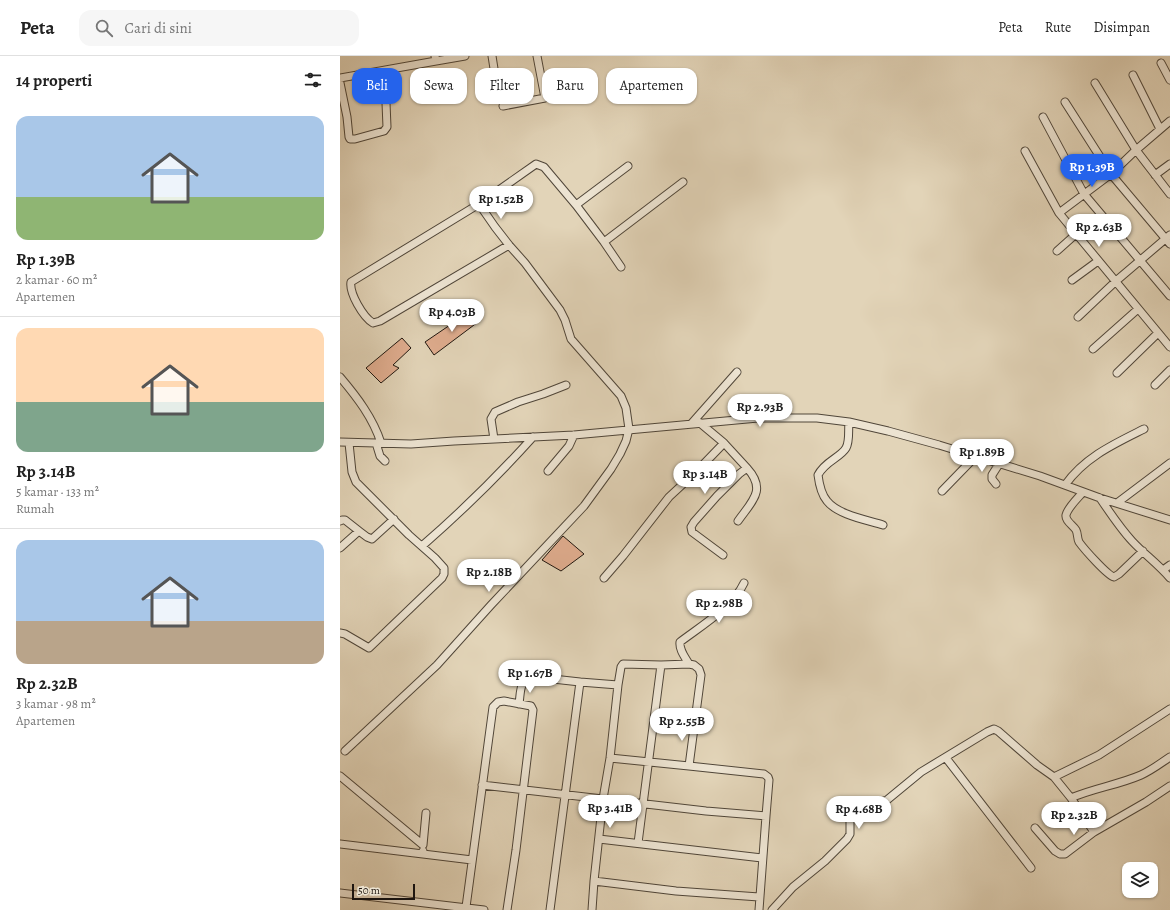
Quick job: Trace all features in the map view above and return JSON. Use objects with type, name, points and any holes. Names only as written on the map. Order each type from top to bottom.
[{"type":"street","points":[[395,68],[436,58],[465,56]]},
{"type":"street","points":[[492,56],[494,68]]},
{"type":"street","points":[[537,56],[542,82]]},
{"type":"street","points":[[1161,64],[1170,80]]},
{"type":"street","points":[[1133,75],[1160,129]]},
{"type":"street","points":[[340,78],[352,76]]},
{"type":"street","points":[[340,83],[350,139],[384,131],[387,127],[386,104]]},
{"type":"street","points":[[1095,83],[1136,150],[1170,194]]},
{"type":"street","points":[[502,106],[542,99]]},
{"type":"street","points":[[1065,102],[1111,174],[1168,239],[1140,260],[1078,317]]},
{"type":"street","points":[[1043,116],[1084,194],[1170,296]]},
{"type":"street","points":[[1058,213],[1111,174],[1170,121]]},
{"type":"street","points":[[1025,151],[1058,213],[1170,347]]},
{"type":"street","points":[[509,245],[380,321],[373,323],[367,320],[351,291],[351,282],[479,204],[536,164],[544,167],[576,205],[621,267]]},
{"type":"street","points":[[1155,175],[1170,164]]},
{"type":"street","points":[[576,205],[628,166]]},
{"type":"street","points":[[604,242],[683,182]]},
{"type":"street","points":[[345,751],[437,665],[491,604],[584,506],[608,474],[620,454],[629,429],[626,408],[620,396],[570,339],[565,320],[560,310],[525,263],[495,228],[479,204]]},
{"type":"street","points":[[1057,251],[1076,234]]},
{"type":"street","points":[[1072,280],[1098,261]]},
{"type":"street","points":[[1093,349],[1138,309]]},
{"type":"street","points":[[1117,373],[1158,333]]},
{"type":"street","points":[[1155,385],[1170,370]]},
{"type":"street","points":[[691,424],[737,372]]},
{"type":"street","points":[[340,377],[363,406],[378,436],[380,456],[385,461]]},
{"type":"street","points":[[494,439],[491,419],[494,412],[566,385]]},
{"type":"street","points":[[340,442],[411,444],[574,435],[629,429],[783,417],[817,418],[848,422],[888,431],[999,464],[1170,520]]},
{"type":"street","points":[[848,422],[848,442],[844,451],[826,464],[818,475],[822,492],[826,501],[844,513],[883,525]]},
{"type":"street","points":[[700,423],[724,443],[756,480],[758,487],[755,496],[738,521]]},
{"type":"street","points":[[1065,485],[1082,465],[1116,443],[1144,429]]},
{"type":"street","points":[[548,471],[568,446],[574,435]]},
{"type":"street","points":[[422,546],[487,486],[533,437]]},
{"type":"street","points":[[340,633],[345,634],[369,648],[442,578],[444,574],[444,568],[356,482],[353,477],[349,443]]},
{"type":"street","points":[[604,578],[669,497],[724,443]]},
{"type":"street","points":[[942,491],[975,457]]},
{"type":"street","points":[[1117,503],[1170,463]]},
{"type":"street","points":[[996,484],[992,479],[992,475],[999,464]]},
{"type":"street","points":[[723,555],[692,532],[691,527],[717,496],[747,468]]},
{"type":"street","points":[[1083,492],[1069,509],[1066,515],[1067,520],[1076,530],[1079,542],[1104,571],[1110,576],[1114,577],[1119,574],[1143,550]]},
{"type":"street","points":[[1100,498],[1132,541],[1143,550],[1170,578]]},
{"type":"street","points":[[340,521],[345,520],[367,537],[372,538],[394,519]]},
{"type":"street","points":[[340,548],[358,531]]},
{"type":"street","points":[[1163,570],[1170,565]]},
{"type":"street","points":[[689,664],[682,652],[680,642],[726,606],[738,594],[744,583]]},
{"type":"street","points":[[592,910],[603,799],[610,758],[618,684],[621,667],[623,664],[661,666],[689,664],[694,665],[699,669],[701,675],[689,766]]},
{"type":"street","points":[[638,843],[661,666]]},
{"type":"street","points":[[519,704],[522,684],[528,677],[618,684]]},
{"type":"street","points":[[550,910],[580,682]]},
{"type":"street","points":[[466,907],[493,707],[498,702],[504,700],[530,706],[533,710],[508,910]]},
{"type":"street","points":[[1054,777],[1099,755],[1170,709]]},
{"type":"street","points":[[772,910],[793,887],[825,861],[848,839],[850,834],[850,813],[852,809],[857,806],[874,804],[887,800],[921,772],[994,729],[1037,765],[1054,777],[1071,798],[1094,832]]},
{"type":"street","points":[[1071,798],[1142,775],[1170,757]]},
{"type":"street","points":[[610,758],[764,774],[768,777],[769,780],[759,910]]},
{"type":"street","points":[[946,758],[1031,868]]},
{"type":"street","points":[[340,776],[423,845]]},
{"type":"street","points":[[482,785],[644,804],[766,816]]},
{"type":"street","points":[[1035,828],[1055,851],[1060,854],[1065,854],[1094,832],[1146,802],[1170,786]]},
{"type":"street","points":[[423,854],[426,813]]},
{"type":"street","points":[[340,837],[344,844],[472,860]]},
{"type":"street","points":[[599,839],[762,858]]},
{"type":"street","points":[[594,881],[676,891],[759,897]]},
{"type":"street","points":[[340,893],[484,910]]},
{"type":"building","points":[[472,310],[478,322],[434,355],[425,342]]},
{"type":"building","points":[[402,338],[411,348],[393,365],[399,368],[381,383],[366,368]]},
{"type":"building","points":[[563,536],[584,554],[561,571],[542,560]]}]
